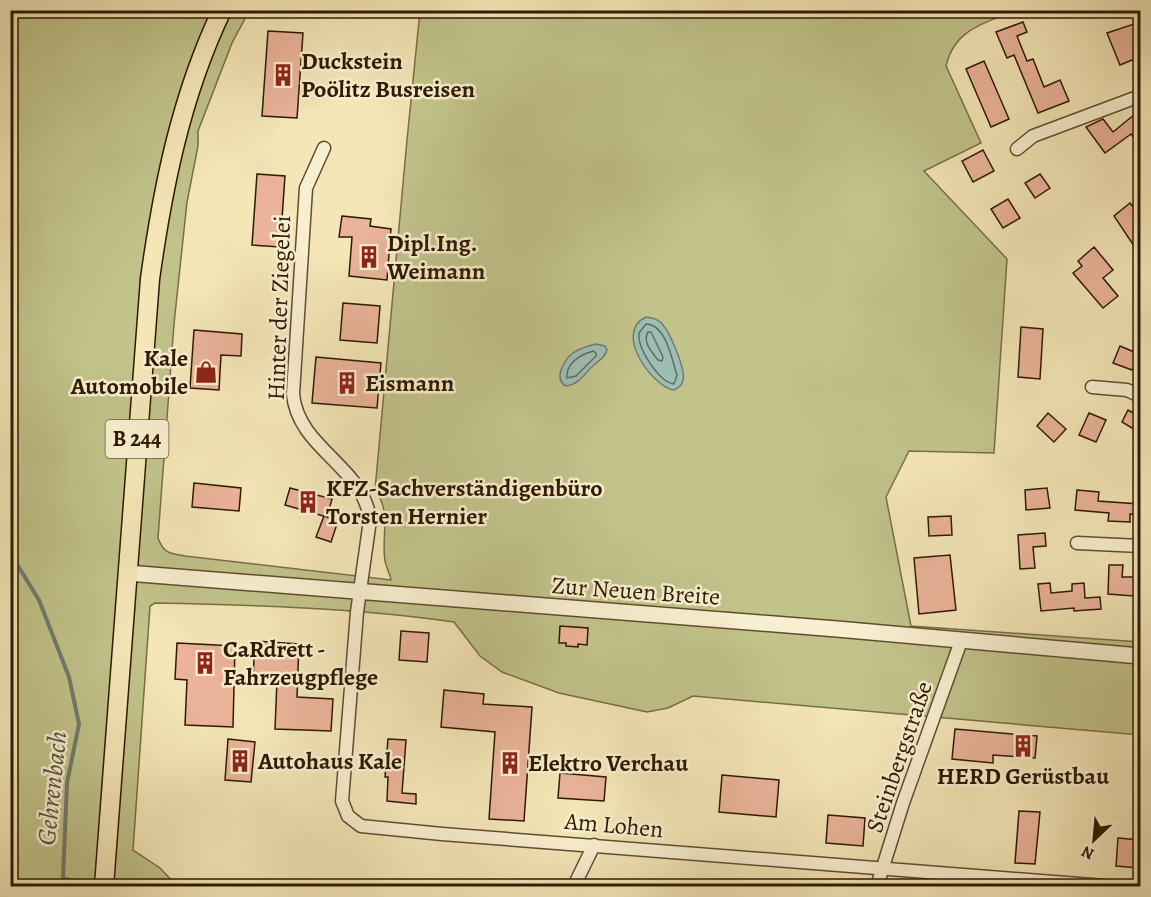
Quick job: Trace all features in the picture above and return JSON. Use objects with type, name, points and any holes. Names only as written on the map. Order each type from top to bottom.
[{"type":"main road","name":"B 244","points":[[104,886],[147,306],[159,213],[182,116],[199,63],[222,10]]},
{"type":"street","points":[[1017,149],[1033,135],[1140,98]]},
{"type":"street","name":"Hinter der Ziegelei","points":[[324,148],[306,188],[293,394],[294,410],[302,426],[357,485],[369,508],[370,520],[360,592]]},
{"type":"street","points":[[1092,387],[1127,390],[1140,396]]},
{"type":"street","points":[[1077,543],[1140,546]]},
{"type":"street","name":"Zur Neuen Breite","points":[[127,573],[813,627],[1140,656]]},
{"type":"street","name":"Am Lohen","points":[[360,592],[342,801],[348,816],[362,826],[1106,886]]},
{"type":"street","name":"Steinbergstraße","points":[[877,886],[903,803],[961,641]]},
{"type":"street","points":[[574,886],[594,844]]},
{"type":"green space","points":[[10,11],[249,11],[232,43],[198,131],[198,146],[187,202],[174,324],[158,538],[168,552],[185,556],[391,580],[384,552],[385,516],[375,490],[420,11],[1014,11],[981,24],[963,36],[950,54],[946,66],[981,143],[924,171],[1007,259],[994,453],[909,451],[886,497],[911,626],[1140,642],[1140,735],[693,696],[668,708],[647,712],[559,693],[502,672],[480,656],[454,622],[342,610],[155,603],[150,606],[133,850],[160,868],[177,886],[11,886]]},
{"type":"water","points":[[646,317],[656,319],[661,323],[677,352],[683,380],[681,385],[674,390],[656,380],[640,359],[635,347],[633,335],[637,325]]},
{"type":"water","points":[[596,344],[605,346],[607,350],[605,355],[579,381],[566,386],[562,383],[560,374],[566,360],[578,350]]},
{"type":"building","points":[[1023,22],[1027,32],[1017,36],[1027,61],[1033,59],[1044,87],[1060,80],[1069,101],[1038,113],[1014,55],[1007,58],[996,32]]},
{"type":"building","points":[[1140,22],[1140,45],[1134,48],[1137,58],[1120,65],[1107,33]]},
{"type":"building","name":"Duckstein Poölitz Busreisen","points":[[268,31],[303,33],[297,118],[262,116]]},
{"type":"building","points":[[984,61],[1009,119],[991,127],[966,69]]},
{"type":"building","points":[[1140,110],[1140,146],[1131,134],[1105,153],[1086,127],[1103,119],[1113,132]]},
{"type":"building","points":[[983,150],[994,171],[973,182],[962,161]]},
{"type":"building","points":[[257,174],[285,176],[280,247],[252,245]]},
{"type":"building","points":[[1040,174],[1050,188],[1035,198],[1025,183]]},
{"type":"building","points":[[1008,199],[1020,218],[1003,228],[991,209]]},
{"type":"building","points":[[1130,203],[1140,216],[1140,255],[1114,216]]},
{"type":"building","name":"Dipl.Ing. Weimann","points":[[342,216],[371,219],[370,226],[391,229],[387,280],[349,276],[352,237],[339,237]]},
{"type":"building","points":[[1094,247],[1113,270],[1103,278],[1118,296],[1103,308],[1073,273],[1082,266],[1078,261]]},
{"type":"building","points":[[343,303],[380,306],[377,343],[340,340]]},
{"type":"building","points":[[1021,327],[1043,329],[1040,379],[1018,377]]},
{"type":"building","name":"Kale Automobile","points":[[194,330],[242,334],[241,356],[221,355],[219,390],[190,388]]},
{"type":"building","points":[[1120,346],[1139,354],[1132,370],[1113,363]]},
{"type":"building","name":"Eismann","points":[[316,357],[381,363],[377,408],[312,403]]},
{"type":"building","points":[[1128,410],[1140,417],[1140,433],[1122,422]]},
{"type":"building","points":[[1048,413],[1066,429],[1054,442],[1037,426]]},
{"type":"building","points":[[1089,413],[1106,420],[1096,442],[1079,435]]},
{"type":"building","points":[[194,483],[241,488],[239,511],[192,507]]},
{"type":"building","name":"KFZ-Sachverständigenbüro Torsten Hernier","points":[[290,488],[332,499],[327,517],[285,505]]},
{"type":"building","points":[[1047,488],[1050,508],[1026,510],[1025,490]]},
{"type":"building","points":[[1077,490],[1099,492],[1098,501],[1139,504],[1138,514],[1130,514],[1130,522],[1108,521],[1109,513],[1075,510]]},
{"type":"building","points":[[324,516],[338,521],[331,542],[316,537]]},
{"type":"building","points":[[951,516],[952,535],[929,536],[928,517]]},
{"type":"building","points":[[1045,533],[1046,546],[1033,547],[1035,568],[1020,569],[1018,535]]},
{"type":"building","points":[[950,555],[956,610],[919,614],[914,558]]},
{"type":"building","points":[[1109,565],[1123,565],[1122,577],[1134,577],[1134,596],[1108,594]]},
{"type":"building","points":[[1050,583],[1051,593],[1072,591],[1072,584],[1084,583],[1085,598],[1100,597],[1101,609],[1074,611],[1074,608],[1041,611],[1038,584]]},
{"type":"building","points":[[560,626],[588,628],[587,645],[578,644],[578,647],[559,643]]},
{"type":"building","points":[[401,631],[429,633],[427,662],[399,660]]},
{"type":"building","points":[[255,641],[299,644],[297,697],[333,699],[331,731],[275,729],[277,680],[253,678]]},
{"type":"building","points":[[177,643],[235,646],[233,727],[185,725],[187,680],[175,679]]},
{"type":"building","name":"Elektro Verchau","points":[[444,690],[484,694],[483,704],[532,707],[524,821],[489,819],[495,732],[441,727]]},
{"type":"building","points":[[955,729],[1037,736],[1035,758],[993,755],[993,763],[952,759]]},
{"type":"building","name":"Autohaus Kale","points":[[228,739],[255,742],[251,782],[225,780]]},
{"type":"building","points":[[388,739],[406,740],[402,793],[416,794],[416,804],[387,801],[388,777],[385,777]]},
{"type":"building","points":[[560,773],[606,777],[604,801],[558,798]]},
{"type":"building","points":[[722,775],[779,780],[776,817],[719,812]]},
{"type":"building","points":[[1019,811],[1040,812],[1035,864],[1015,863]]},
{"type":"building","points":[[828,815],[865,818],[863,846],[826,843]]},
{"type":"building","points":[[1118,838],[1140,840],[1139,868],[1116,866]]},
{"type":"waterway","name":"Gehrenbach","points":[[10,553],[39,600],[69,677],[79,724],[67,783],[63,878],[81,884]]},
{"type":"place","name":"Duckstein Poölitz Busreisen","points":[[283,75]]},
{"type":"place","name":"Dipl.Ing. Weimann","points":[[369,257]]},
{"type":"place","name":"Kale Automobile","points":[[206,372]]},
{"type":"place","name":"Eismann","points":[[347,383]]},
{"type":"place","name":"KFZ-Sachverständigenbüro Torsten Hernier","points":[[308,502]]},
{"type":"place","name":"CaRdrett - Fahrzeugpflege","points":[[205,663]]},
{"type":"place","name":"HERD Gerüstbau","points":[[1023,746]]},
{"type":"place","name":"Autohaus Kale","points":[[240,761]]},
{"type":"place","name":"Elektro Verchau","points":[[510,763]]}]
